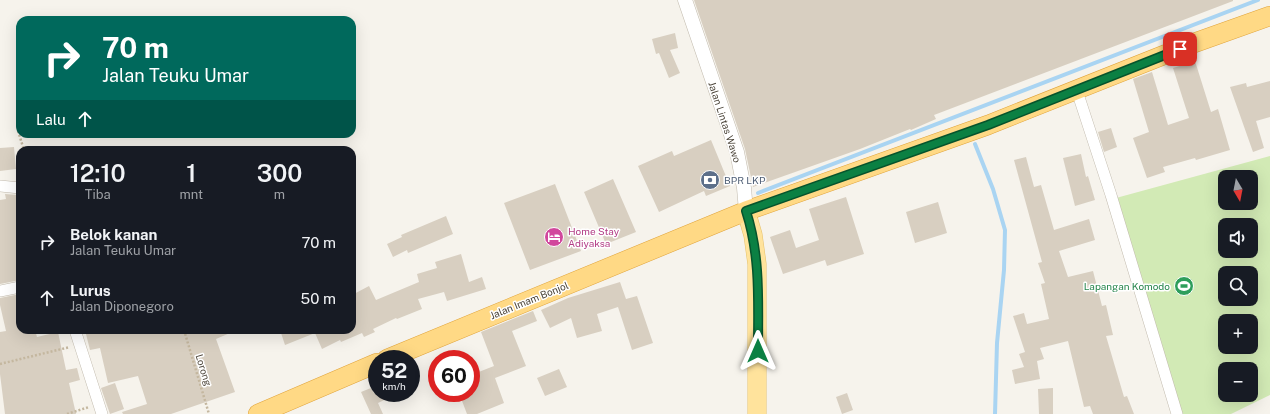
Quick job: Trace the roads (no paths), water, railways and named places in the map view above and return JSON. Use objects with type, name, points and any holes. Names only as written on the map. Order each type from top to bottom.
[{"type":"highway","name":"Jalan Imam Bonjol","points":[[409,350],[746,211],[988,125],[1077,91],[1194,43],[1270,16]]},
{"type":"highway","points":[[258,414],[368,367]]},
{"type":"main road","name":"Jalan Lintas Wawo","points":[[746,211],[753,235],[758,264],[757,414]]},
{"type":"street","name":"Jalan Lintas Wawo","points":[[685,0],[737,152],[744,188],[746,211]]},
{"type":"street","points":[[1077,91],[1111,195],[1177,414]]},
{"type":"street","points":[[0,186],[16,188]]},
{"type":"street","points":[[0,291],[16,288]]},
{"type":"street","points":[[76,334],[100,409]]},
{"type":"waterway","points":[[758,193],[1258,0]]},
{"type":"waterway","points":[[975,144],[993,189],[1005,230],[1004,270],[997,343],[995,414]]},
{"type":"place","name":"BPR LKP","points":[[710,180]]},
{"type":"place","name":"Home Stay Adiyaksa","points":[[554,237]]},
{"type":"place","name":"Lapangan Komodo","points":[[1184,286]]}]
